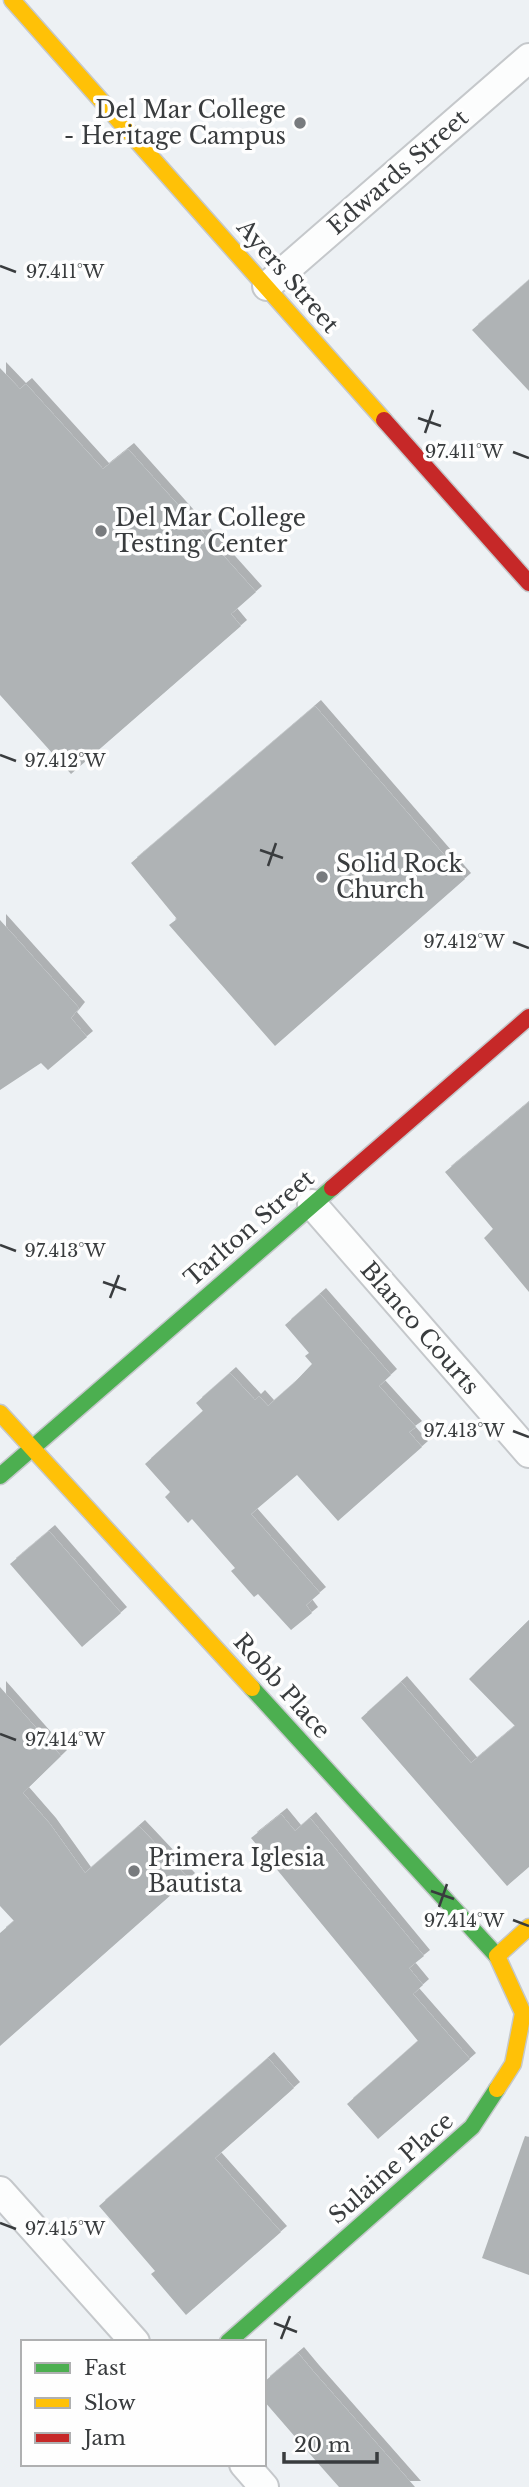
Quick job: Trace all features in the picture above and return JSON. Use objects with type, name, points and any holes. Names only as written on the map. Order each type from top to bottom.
[{"type":"street","name":"Ayers Street","points":[[12,0],[529,583]]},
{"type":"street","name":"Edwards Street","points":[[267,286],[529,58]]},
{"type":"street","name":"Tarlton Street","points":[[0,1476],[529,1017]]},
{"type":"street","name":"Blanco Courts","points":[[312,1204],[529,1452]]},
{"type":"street","name":"Robb Place","points":[[0,1413],[498,1956]]},
{"type":"street","points":[[498,1956],[529,1927]]},
{"type":"street","name":"Sulaine Place","points":[[230,2340],[472,2127],[513,2064],[523,2012],[498,1956]]},
{"type":"street","points":[[0,2191],[133,2340]]},
{"type":"street","points":[[246,2466],[264,2487]]},
{"type":"building","points":[[529,280],[529,391],[472,330]]},
{"type":"building","name":"Del Mar College Testing Center","points":[[0,368],[20,389],[26,384],[103,469],[128,449],[256,592],[231,614],[241,626],[71,774],[0,695]]},
{"type":"building","name":"Solid Rock Church","points":[[315,706],[465,879],[275,1046],[169,925],[177,919],[131,863]]},
{"type":"building","points":[[0,920],[79,1008],[71,1018],[87,1037],[48,1070],[41,1063],[0,1090]]},
{"type":"building","points":[[529,1102],[529,1292],[484,1238],[493,1229],[445,1172]]},
{"type":"building","points":[[320,1294],[391,1375],[379,1386],[416,1427],[409,1432],[422,1447],[338,1521],[297,1475],[251,1514],[320,1593],[306,1605],[312,1613],[291,1630],[258,1594],[254,1597],[231,1571],[235,1568],[192,1519],[188,1523],[165,1497],[170,1492],[145,1464],[203,1411],[196,1403],[230,1373],[255,1400],[259,1396],[268,1406],[294,1383],[312,1364],[305,1356],[309,1353],[285,1325]]},
{"type":"building","points":[[49,1531],[121,1613],[82,1647],[10,1564]]},
{"type":"building","points":[[529,1620],[529,1867],[507,1886],[361,1718],[401,1682],[471,1763],[515,1726],[469,1679]]},
{"type":"building","name":"Primera Iglesia Bautista","points":[[0,1687],[61,1756],[23,1793],[50,1824],[85,1873],[139,1826],[189,1879],[0,2046],[0,1933],[14,1921],[0,1906]]},
{"type":"building","points":[[281,1814],[295,1831],[310,1818],[424,1956],[409,1968],[423,1985],[413,1994],[470,2059],[378,2139],[347,2104],[418,2041],[251,1838]]},
{"type":"building","points":[[268,2058],[294,2088],[215,2158],[281,2232],[186,2315],[151,2274],[155,2271],[99,2206]]},
{"type":"building","points":[[525,2136],[529,2137],[529,2275],[482,2258]]},
{"type":"building","points":[[298,2353],[415,2487],[339,2487],[266,2403],[266,2380]]},
{"type":"traffic: fast","points":[[0,1476],[332,1188]]},
{"type":"traffic: fast","points":[[252,1688],[497,1956]]},
{"type":"traffic: fast","points":[[230,2340],[472,2127],[497,2089]]},
{"type":"traffic: slow","points":[[12,0],[384,420]]},
{"type":"traffic: slow","points":[[0,1413],[252,1688]]},
{"type":"traffic: slow","points":[[497,2089],[513,2064],[523,2013],[497,1956],[529,1927]]},
{"type":"traffic: jam","points":[[384,420],[529,583]]},
{"type":"traffic: jam","points":[[332,1188],[529,1017]]},
{"type":"place","name":"Del Mar College - Heritage Campus","points":[[300,123]]},
{"type":"place","name":"Del Mar College Testing Center","points":[[101,531]]},
{"type":"place","name":"Solid Rock Church","points":[[322,877]]},
{"type":"place","name":"Primera Iglesia Bautista","points":[[134,1871]]}]
